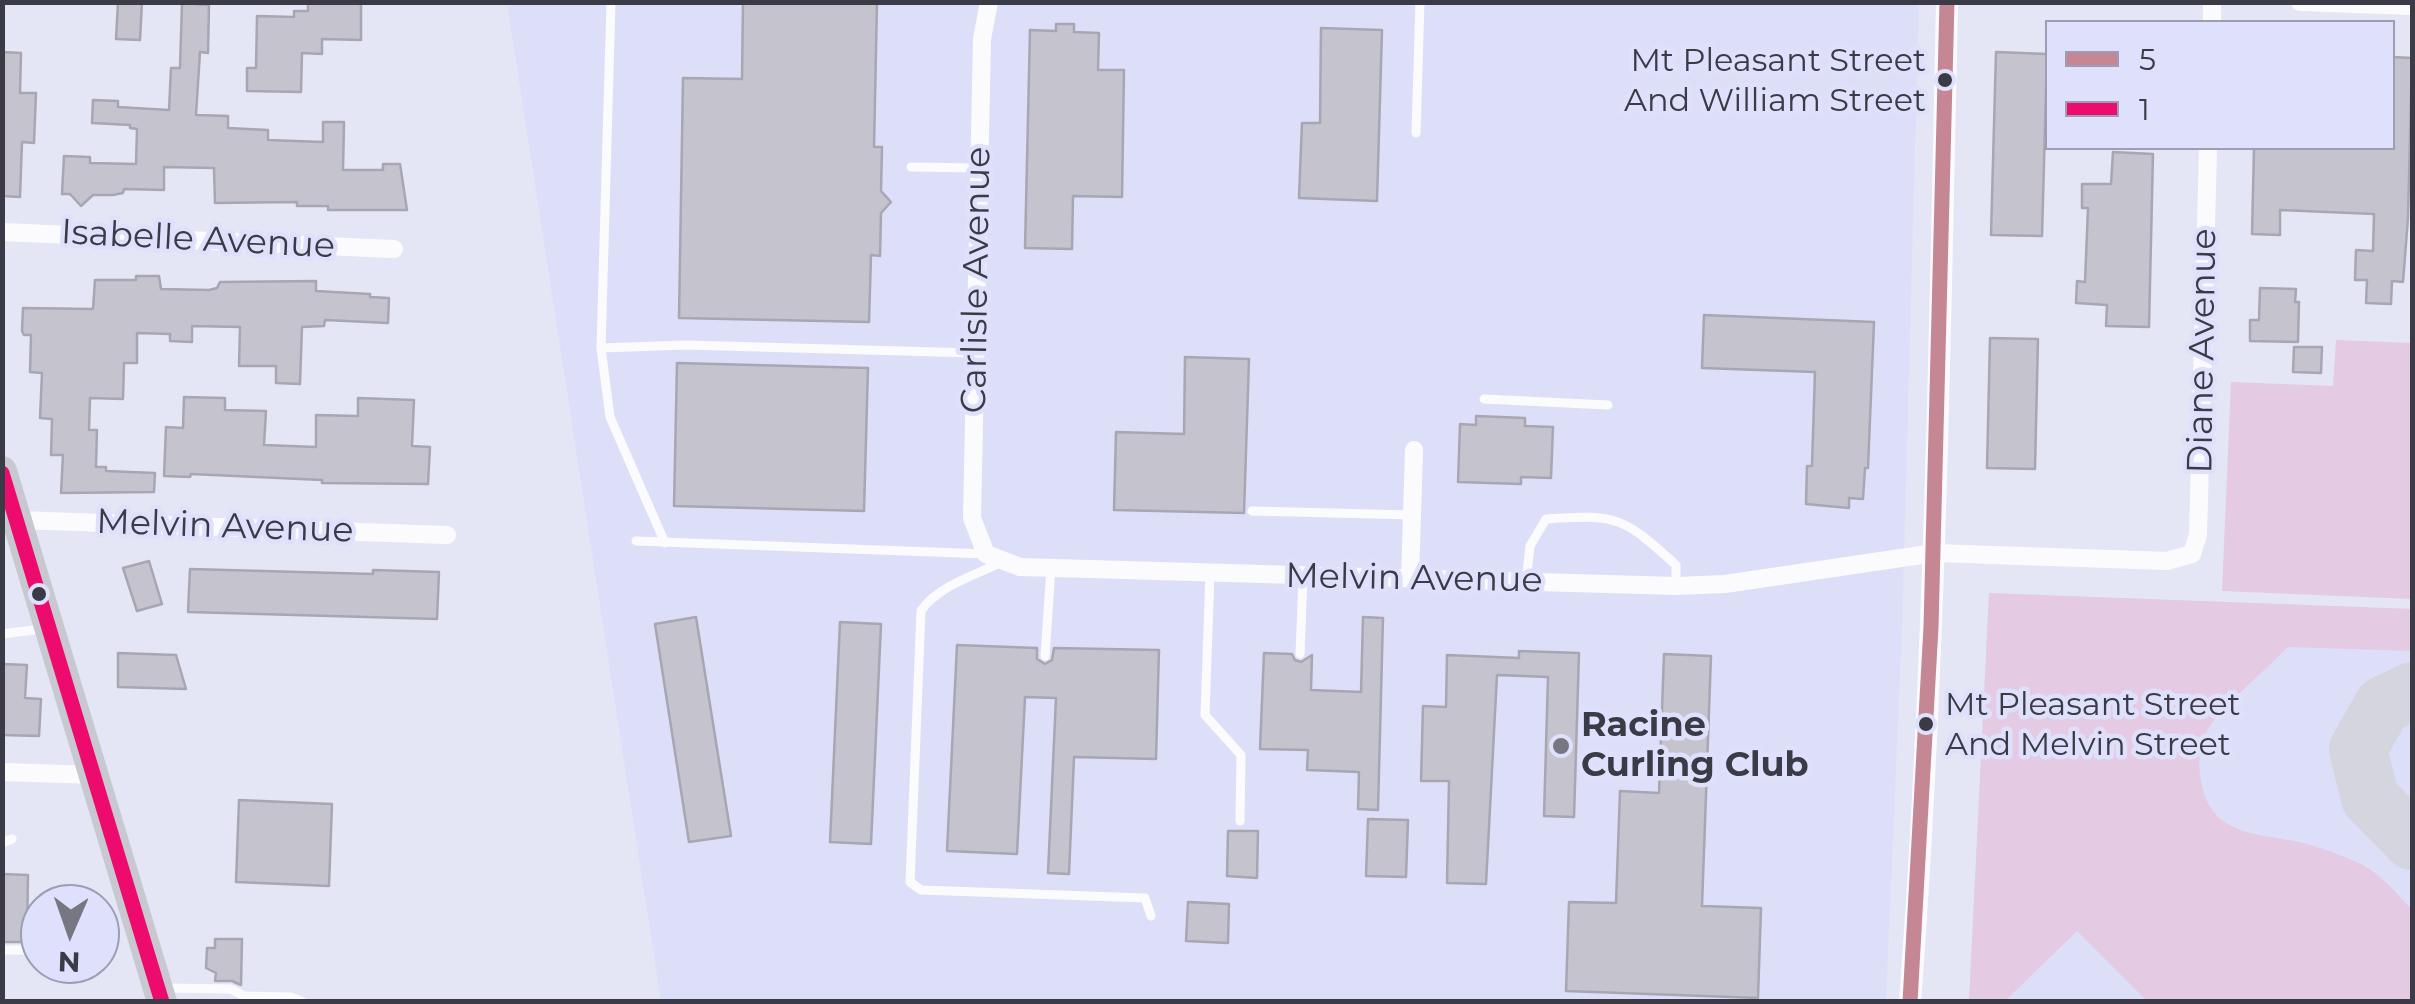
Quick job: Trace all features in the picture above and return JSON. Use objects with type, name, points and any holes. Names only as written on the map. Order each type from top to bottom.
[{"type":"main road","points":[[2,471],[10,520],[50,627],[160,995]]},
{"type":"street","name":"Carlisle Avenue","points":[[989,2],[982,39],[972,518],[994,558]]},
{"type":"street","points":[[1910,1002],[1935,553],[1947,2]]},
{"type":"street","points":[[2300,2],[2412,6]]},
{"type":"street","name":"Diane Avenue","points":[[2192,554],[2198,535],[2208,150]]},
{"type":"street","name":"Isabelle Avenue","points":[[2,232],[394,249]]},
{"type":"street","points":[[1410,580],[1414,450]]},
{"type":"street","name":"Melvin Avenue","points":[[10,520],[447,534]]},
{"type":"street","name":"Melvin Avenue","points":[[994,558],[1020,567],[1676,586],[1760,579],[1935,553],[2167,560],[2192,554]]},
{"type":"street","points":[[2,772],[94,775]]},
{"type":"lane","points":[[611,2],[601,348],[610,417],[665,542]]},
{"type":"lane","points":[[1416,133],[1420,2]]},
{"type":"lane","points":[[911,166],[980,168]]},
{"type":"lane","points":[[601,348],[686,344],[974,352]]},
{"type":"lane","points":[[1484,399],[1608,405]]},
{"type":"lane","points":[[1252,511],[1412,515]]},
{"type":"lane","points":[[1526,582],[1530,546],[1546,519],[1604,516],[1636,529],[1676,565],[1676,586]]},
{"type":"lane","name":"Melvin Avenue","points":[[636,541],[994,558]]},
{"type":"lane","points":[[994,558],[925,604],[921,611],[910,882],[920,890],[1145,898],[1151,916]]},
{"type":"lane","points":[[1046,656],[1051,568]]},
{"type":"lane","points":[[1210,573],[1205,715],[1241,756],[1240,821]]},
{"type":"lane","points":[[1300,654],[1303,577]]},
{"type":"lane","points":[[2,634],[50,627]]},
{"type":"lane","points":[[160,995],[231,989],[244,996],[290,997],[302,1002]]},
{"type":"shaded area","points":[[507,3],[1919,3],[1902,630],[1886,1001],[661,1001]]},
{"type":"shaded area","points":[[2336,340],[2412,343],[2412,599],[2222,591],[2231,382],[2333,386]]},
{"type":"shaded area","points":[[1989,593],[2412,609],[2412,1001],[1969,1002]]},
{"type":"shaded area","points":[[1989,593],[2412,609],[2412,651],[2288,647],[2212,723],[2199,761],[2205,795],[2223,821],[2252,833],[2333,852],[2361,864],[2412,910],[2412,1001],[2147,1001],[2077,931],[2005,1001],[1969,1001]]},
{"type":"building","points":[[118,2],[142,2],[140,40],[116,39]]},
{"type":"building","points":[[361,2],[361,40],[322,39],[322,54],[302,53],[301,92],[247,91],[247,68],[256,68],[257,16],[294,17],[294,11],[308,11],[308,3]]},
{"type":"building","points":[[743,2],[877,2],[874,147],[882,147],[881,191],[891,202],[881,213],[880,256],[871,255],[869,322],[679,318],[683,78],[742,79]]},
{"type":"building","points":[[182,3],[209,5],[208,53],[200,52],[196,115],[228,116],[228,128],[268,130],[268,140],[323,142],[323,122],[344,122],[343,170],[383,170],[383,164],[400,164],[407,210],[328,210],[328,206],[297,206],[297,202],[215,203],[214,168],[164,167],[164,190],[124,189],[123,193],[113,195],[93,195],[81,206],[70,194],[62,194],[64,156],[90,157],[90,163],[136,164],[137,129],[130,125],[92,123],[93,100],[118,101],[118,107],[169,110],[171,68],[180,68]]},
{"type":"building","points":[[1056,24],[1074,24],[1074,32],[1099,33],[1098,70],[1124,70],[1122,197],[1073,196],[1072,249],[1025,248],[1030,30],[1056,31]]},
{"type":"building","points":[[1321,28],[1382,30],[1377,201],[1299,198],[1302,123],[1320,123]]},
{"type":"building","points":[[2,52],[21,53],[20,93],[36,93],[34,143],[22,142],[20,197],[2,196]]},
{"type":"building","points":[[1996,52],[2045,54],[2042,236],[1991,235]]},
{"type":"building","points":[[2395,57],[2412,58],[2403,282],[2392,281],[2391,304],[2366,303],[2367,280],[2355,280],[2356,250],[2373,251],[2374,214],[2280,210],[2280,235],[2252,234],[2254,150],[2395,150]]},
{"type":"building","points":[[2113,152],[2153,154],[2149,327],[2106,326],[2107,305],[2076,303],[2077,281],[2085,282],[2088,208],[2082,208],[2082,184],[2111,184]]},
{"type":"building","points":[[136,276],[159,276],[161,289],[209,290],[217,288],[220,282],[316,281],[316,291],[389,298],[388,323],[325,320],[324,326],[302,327],[300,384],[276,383],[276,366],[239,366],[240,327],[192,326],[192,342],[170,341],[170,334],[137,333],[137,363],[124,363],[123,399],[90,398],[89,430],[97,430],[96,467],[155,473],[154,492],[61,493],[63,455],[51,455],[52,419],[40,418],[42,373],[30,372],[31,335],[22,331],[23,308],[93,309],[95,280],[136,280]]},
{"type":"building","points":[[2260,288],[2296,289],[2298,342],[2250,341],[2250,320],[2259,320]]},
{"type":"building","points":[[1704,315],[1874,322],[1868,468],[1863,499],[1849,498],[1849,508],[1806,504],[1807,466],[1812,466],[1815,372],[1702,368]]},
{"type":"building","points":[[1990,338],[2038,339],[2035,469],[1987,468]]},
{"type":"building","points":[[2294,347],[2322,347],[2321,373],[2293,372]]},
{"type":"building","points":[[1185,357],[1249,359],[1244,513],[1114,510],[1116,432],[1184,434]]},
{"type":"building","points":[[677,363],[868,368],[864,511],[674,506]]},
{"type":"building","points":[[184,397],[225,398],[225,410],[266,411],[264,445],[316,447],[316,415],[358,416],[358,398],[414,400],[412,446],[430,447],[428,484],[164,476],[166,427],[183,428]]},
{"type":"building","points":[[1476,416],[1525,418],[1525,426],[1553,427],[1551,478],[1521,477],[1521,484],[1458,482],[1460,424],[1476,425]]},
{"type":"building","points":[[149,561],[162,604],[137,611],[123,568]]},
{"type":"building","points":[[190,569],[439,572],[437,619],[188,612]]},
{"type":"building","points":[[696,617],[731,836],[689,842],[655,624]]},
{"type":"building","points":[[1363,617],[1383,618],[1378,810],[1358,809],[1359,772],[1307,770],[1308,750],[1260,749],[1264,653],[1292,654],[1301,662],[1312,655],[1311,690],[1361,692]]},
{"type":"building","points":[[840,622],[881,624],[871,844],[830,842]]},
{"type":"building","points":[[957,645],[1037,648],[1037,659],[1045,664],[1052,660],[1054,648],[1159,650],[1156,759],[1074,757],[1069,874],[1048,873],[1056,698],[1025,697],[1017,854],[947,851]]},
{"type":"building","points":[[1519,651],[1579,653],[1574,817],[1544,816],[1548,677],[1497,675],[1486,884],[1447,883],[1449,781],[1421,781],[1423,706],[1446,707],[1447,655],[1519,658]]},
{"type":"building","points":[[118,653],[176,655],[186,689],[118,687]]},
{"type":"building","points":[[1664,654],[1711,656],[1702,906],[1761,908],[1758,998],[1566,991],[1569,902],[1616,903],[1620,791],[1659,793]]},
{"type":"building","points":[[2,664],[27,665],[25,698],[41,699],[39,736],[2,735]]},
{"type":"building","points":[[239,800],[332,804],[329,886],[236,882]]},
{"type":"building","points":[[1368,819],[1408,820],[1406,877],[1366,876]]},
{"type":"building","points":[[1228,831],[1258,831],[1257,878],[1227,876]]},
{"type":"building","points":[[2,874],[28,875],[28,884],[20,884],[20,942],[2,942]]},
{"type":"building","points":[[1188,902],[1229,904],[1228,943],[1186,941]]},
{"type":"building","points":[[215,939],[242,939],[241,985],[215,981],[216,973],[206,968],[207,948],[215,948]]},
{"type":"taxiway","points":[[2412,691],[2383,705],[2358,749],[2370,798],[2412,841]]},
{"type":"transit line","name":"5","points":[[1910,1002],[1931,627],[1947,2]]},
{"type":"transit line","name":"1","points":[[2,473],[162,1002]]},
{"type":"place","name":"Mt Pleasant Street And William Street","points":[[1945,80]]},
{"type":"place","name":"Mt Pleasant Street And Melvin Street","points":[[1926,724]]},
{"type":"place","name":"Racine Curling Club","points":[[1561,746]]}]
